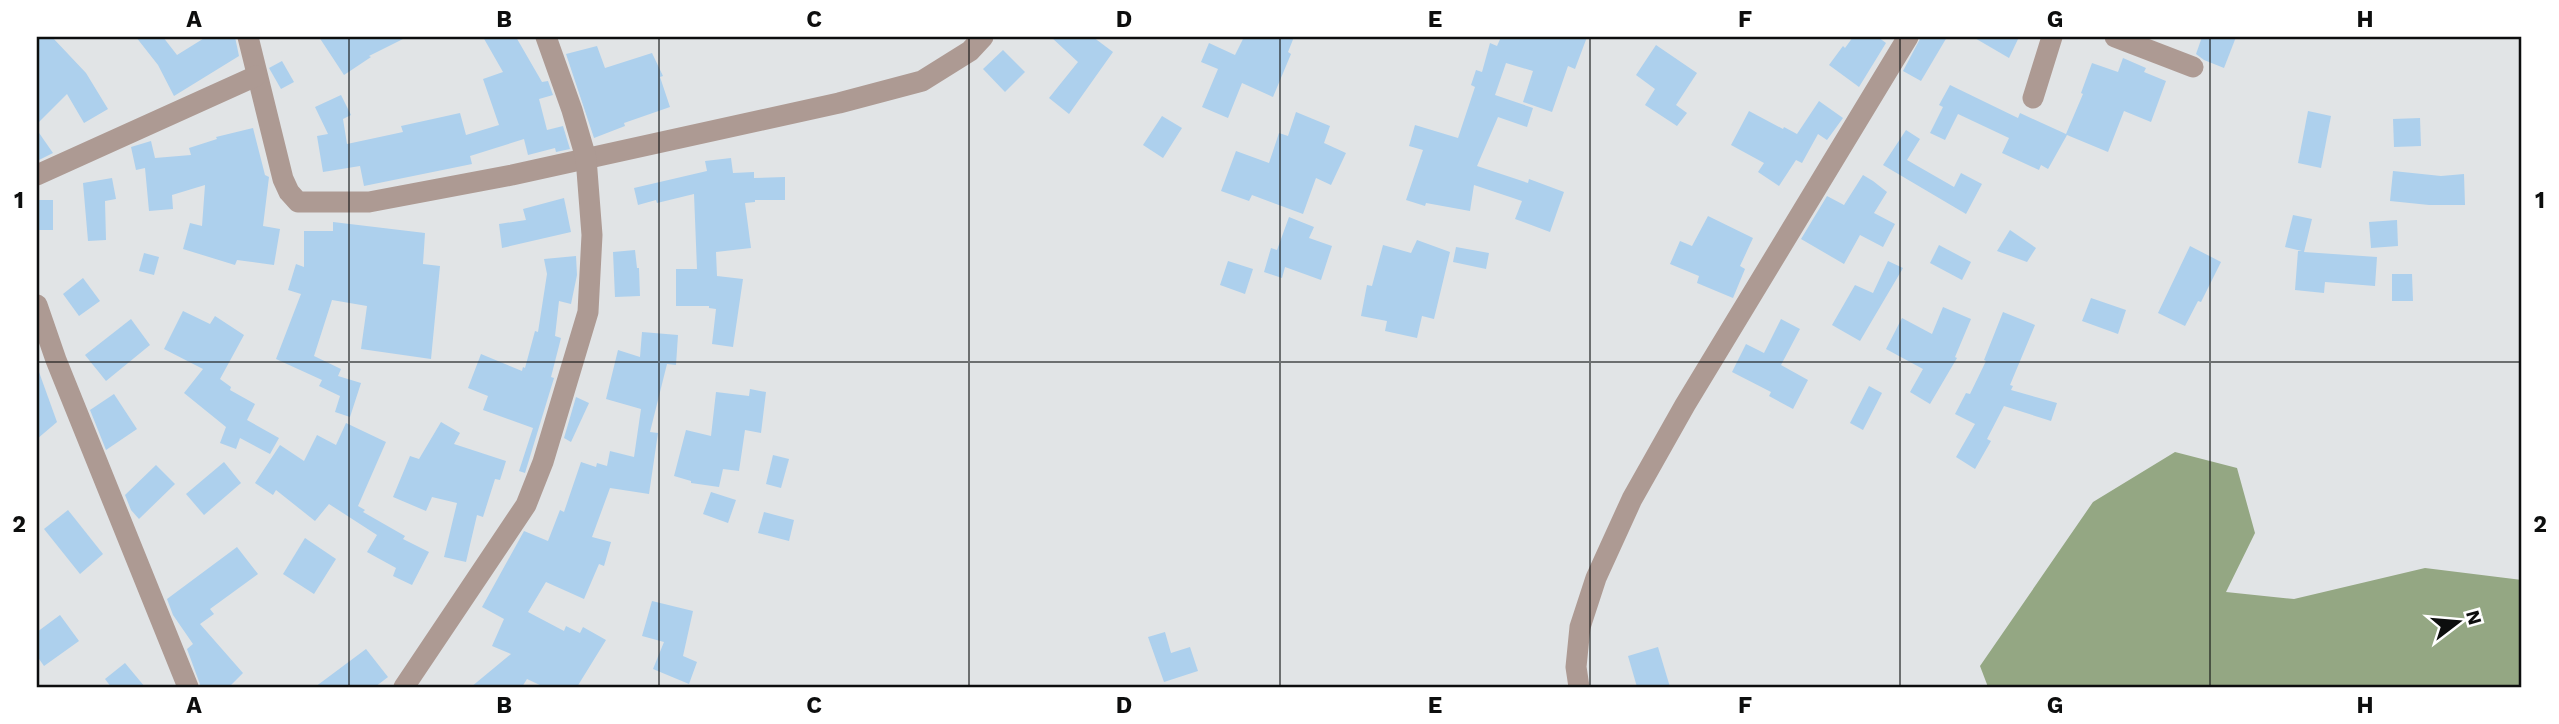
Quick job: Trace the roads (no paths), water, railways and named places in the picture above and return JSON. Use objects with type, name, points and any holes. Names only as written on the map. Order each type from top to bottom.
[{"type":"street","points":[[248,37],[283,178],[289,192],[298,202],[369,202],[839,103],[922,81],[970,51],[983,37]]},
{"type":"street","points":[[404,687],[526,505],[543,462],[588,312],[592,235],[586,158],[546,37]]},
{"type":"street","points":[[1579,687],[1576,667],[1580,626],[1596,578],[1632,499],[1685,405],[1908,37]]},
{"type":"street","points":[[2033,98],[2052,37]]},
{"type":"street","points":[[2116,37],[2193,66]]},
{"type":"street","points":[[37,175],[257,76]]},
{"type":"street","points":[[37,305],[56,360],[188,687]]}]
